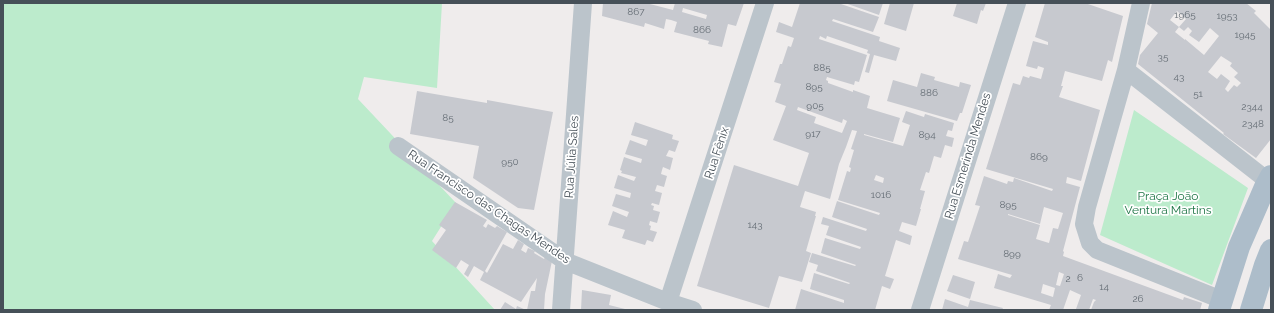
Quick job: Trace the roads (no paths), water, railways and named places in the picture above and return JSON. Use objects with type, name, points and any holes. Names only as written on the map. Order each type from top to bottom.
[{"type":"main road","points":[[1221,305],[1239,247],[1270,179]]},
{"type":"main road","points":[[1251,310],[1271,250]]},
{"type":"street","name":"Rua Júlia Sales","points":[[561,310],[583,3]]},
{"type":"street","name":"Rua Fênix","points":[[668,302],[765,3]]},
{"type":"street","name":"Rua Esmerinda Mendes","points":[[920,310],[1016,3]]},
{"type":"street","points":[[1141,3],[1126,70],[1087,207],[1084,224],[1090,243],[1097,250],[1221,305]]},
{"type":"street","points":[[1126,70],[1270,179]]},
{"type":"street","name":"Rua Francisco das Chagas Mendes","points":[[398,146],[565,261],[668,302],[693,310]]},
{"type":"park label","name":"Praça João Ventura Martins","points":[[1168,203]]}]
